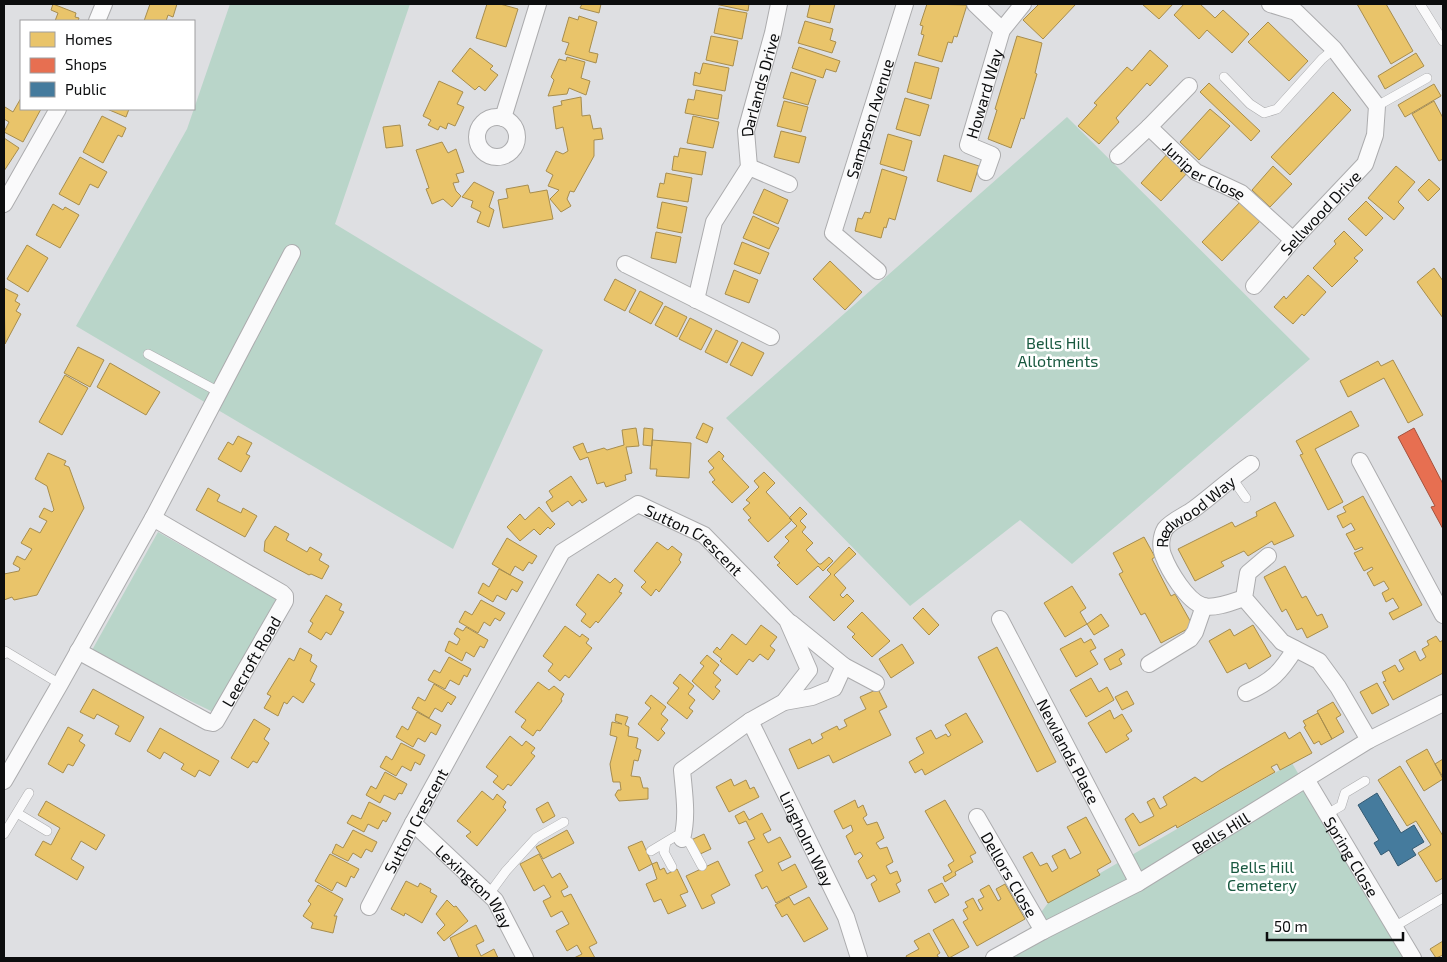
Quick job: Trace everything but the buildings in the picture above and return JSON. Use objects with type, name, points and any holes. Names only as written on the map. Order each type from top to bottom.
[{"type":"street","points":[[97,20],[104,4]]},
{"type":"street","points":[[503,118],[538,4]]},
{"type":"street","name":"Darlands Drive","points":[[749,167],[746,131],[779,4]]},
{"type":"street","name":"Sampson Avenue","points":[[878,271],[833,234],[905,4]]},
{"type":"street","name":"Howard Way","points":[[975,4],[1002,30]]},
{"type":"street","name":"Howard Way","points":[[986,172],[992,155],[968,145],[1002,30],[1023,4]]},
{"type":"street","points":[[1270,4],[1296,12],[1334,49],[1377,106]]},
{"type":"street","points":[[1149,126],[1189,86]]},
{"type":"street","name":"Sellwood Drive","points":[[1254,286],[1293,240],[1365,164],[1375,135],[1377,106]]},
{"type":"street","points":[[4,204],[57,110]]},
{"type":"street","name":"Juniper Close","points":[[1118,156],[1149,126],[1196,172],[1241,193],[1293,240]]},
{"type":"street","points":[[696,300],[714,222],[749,167],[789,184]]},
{"type":"street","points":[[4,781],[153,518],[292,253]]},
{"type":"street","points":[[625,264],[771,337]]},
{"type":"street","points":[[1360,462],[1443,615]]},
{"type":"street","name":"Redwood Way","points":[[1204,606],[1189,598],[1182,590],[1163,555],[1162,537],[1166,528],[1194,509],[1251,464]]},
{"type":"street","name":"Sutton Crescent","points":[[369,907],[562,552],[638,504],[704,534],[787,620],[809,670],[784,702],[750,721],[682,770],[685,798],[685,826],[682,839]]},
{"type":"street","name":"Leecroft Road","points":[[78,652],[174,705],[213,723],[216,721],[285,601],[285,596],[282,593],[153,518]]},
{"type":"street","points":[[1268,556],[1248,573],[1244,598],[1282,642],[1319,661],[1338,687],[1369,740]]},
{"type":"street","points":[[1149,664],[1190,639],[1195,632],[1204,606],[1218,606],[1244,598]]},
{"type":"street","points":[[787,620],[844,666],[876,683]]},
{"type":"street","name":"Newlands Place","points":[[1000,620],[1138,883]]},
{"type":"street","points":[[1246,693],[1267,684],[1285,666],[1295,649]]},
{"type":"street","points":[[784,702],[812,696],[834,688],[844,666]]},
{"type":"street","name":"Bells Hill","points":[[994,958],[1138,883],[1369,740],[1443,702]]},
{"type":"street","name":"Lingholm Way","points":[[750,721],[846,916],[859,958]]},
{"type":"street","name":"Spring Close","points":[[1306,779],[1413,958]]},
{"type":"street","name":"Dellors Close","points":[[977,817],[1044,931]]},
{"type":"street","name":"Lexington Way","points":[[413,823],[496,900],[525,958]]},
{"type":"lane","points":[[1420,4],[1443,41]]},
{"type":"lane","points":[[1224,77],[1250,104],[1264,113],[1277,109],[1322,59],[1334,49]]},
{"type":"lane","points":[[1377,106],[1427,78]]},
{"type":"lane","points":[[148,354],[219,392]]},
{"type":"lane","points":[[1232,478],[1246,498]]},
{"type":"lane","points":[[4,652],[60,684]]},
{"type":"lane","points":[[1327,814],[1341,806],[1345,793],[1365,781]]},
{"type":"lane","points":[[4,834],[29,793]]},
{"type":"lane","points":[[17,813],[47,832]]},
{"type":"lane","points":[[489,894],[506,871],[536,838],[564,822]]},
{"type":"lane","points":[[651,851],[676,836],[689,842],[702,866]]},
{"type":"lane","points":[[666,842],[664,852],[672,867]]},
{"type":"lane","points":[[1394,927],[1443,898]]},
{"type":"green space","points":[[230,4],[410,4],[335,224],[543,350],[453,549],[76,326],[187,129]]},
{"type":"green space","name":"Bells Hill Allotments","points":[[1067,117],[1310,359],[1072,564],[1020,520],[910,606],[726,418]]},
{"type":"green space","points":[[158,532],[276,599],[213,712],[91,652]]},
{"type":"green space","name":"Bells Hill Cemetery","points":[[1292,763],[1406,958],[1007,958],[1048,903]]}]
